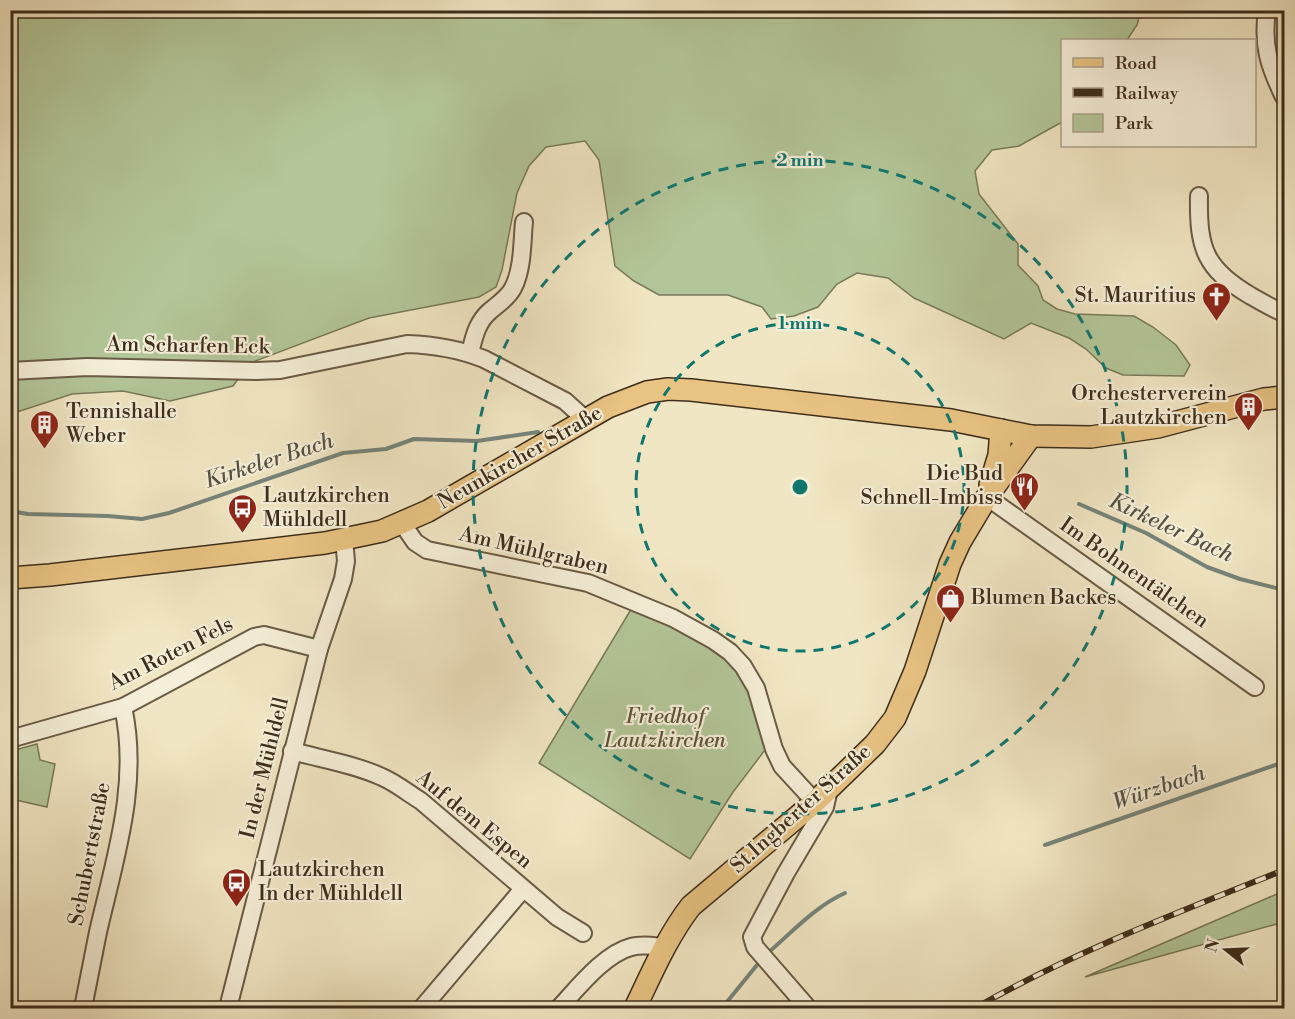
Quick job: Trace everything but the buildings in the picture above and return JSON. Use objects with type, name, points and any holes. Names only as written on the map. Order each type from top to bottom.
[{"type":"main road","name":"Neunkircher Straße","points":[[10,578],[344,540],[382,531],[428,512],[608,407],[647,392],[668,389],[951,420],[1031,436],[1091,437],[1111,436],[1158,427],[1264,399],[1284,397]]},
{"type":"main road","name":"St.Ingberter Straße","points":[[987,497],[999,455],[1000,430]]},
{"type":"main road","name":"St.Ingberter Straße","points":[[635,1008],[664,946],[678,922],[691,906],[822,795],[875,744],[895,717],[915,671],[950,564],[960,542],[987,497],[1031,436]]},
{"type":"street","points":[[1267,10],[1265,45],[1271,69],[1284,97]]},
{"type":"street","points":[[1199,196],[1200,235],[1212,265],[1231,284],[1284,313]]},
{"type":"street","points":[[470,353],[481,320],[507,297],[513,288],[520,260],[524,222]]},
{"type":"street","name":"Am Scharfen Eck","points":[[10,371],[87,367],[280,370],[407,344],[426,345],[470,353],[565,401],[586,420]]},
{"type":"street","name":"Im Bohnentälchen","points":[[987,497],[1255,687]]},
{"type":"street","name":"Am Mühlgraben","points":[[402,523],[415,542],[428,550],[588,583],[673,618],[713,640],[730,652],[743,666],[756,687],[774,749],[782,766],[822,795]]},
{"type":"street","name":"In der Mühldell","points":[[228,1008],[319,649],[343,579],[344,540]]},
{"type":"street","name":"Am Roten Fels","points":[[10,740],[123,707],[254,637],[264,635],[319,649]]},
{"type":"street","name":"Schubertstraße","points":[[83,1008],[98,933],[120,844],[125,810],[129,772],[128,738],[123,707]]},
{"type":"street","name":"Auf dem Espen","points":[[292,751],[363,770],[400,787],[421,801],[557,917],[583,933]]},
{"type":"street","points":[[808,1008],[763,956],[752,938],[786,873],[825,807],[822,795]]},
{"type":"street","points":[[422,1008],[523,889]]},
{"type":"street","points":[[559,1008],[591,974],[616,953],[629,947],[664,946]]},
{"type":"green space","points":[[10,11],[1141,11],[1137,25],[1128,39],[1061,39],[1061,123],[1019,146],[992,150],[975,171],[979,194],[1018,244],[1018,265],[1038,286],[1043,300],[1057,309],[1075,314],[1134,316],[1176,345],[1190,365],[1184,376],[1123,375],[1106,368],[1086,349],[1069,338],[1031,323],[1004,339],[914,298],[888,278],[857,273],[837,284],[818,307],[794,316],[771,319],[762,307],[728,295],[659,295],[634,281],[615,266],[599,160],[585,141],[546,147],[529,166],[517,193],[502,270],[496,287],[479,297],[369,318],[250,363],[233,386],[170,401],[123,391],[72,394],[11,414]]},
{"type":"green space","name":"Friedhof Lautzkirchen","points":[[633,606],[694,636],[709,645],[735,667],[752,696],[768,746],[733,792],[690,859],[539,763]]},
{"type":"green space","points":[[37,744],[40,760],[55,764],[47,807],[11,799],[11,751]]},
{"type":"green space","points":[[1284,891],[1284,922],[1085,977]]},
{"type":"waterway","name":"Kirkeler Bach","points":[[10,511],[28,514],[142,519],[169,513],[343,453],[386,449],[414,439],[477,441],[538,432]]},
{"type":"waterway","name":"Kirkeler Bach","points":[[1079,504],[1146,533],[1207,567],[1240,579],[1284,590]]},
{"type":"waterway","name":"Würzbach","points":[[1045,845],[1284,762]]},
{"type":"waterway","name":"Würzbach","points":[[769,952],[814,912],[845,893]]},
{"type":"waterway","name":"Würzbach","points":[[722,1008],[757,965]]},
{"type":"railway","points":[[975,1008],[1089,951],[1166,917],[1284,870]]},
{"type":"place","name":"St. Mauritius","points":[[1217,322]]},
{"type":"place","name":"Orchesterverein Lautzkirchen","points":[[1248,432]]},
{"type":"place","name":"Tennishalle Weber","points":[[45,450]]},
{"type":"place","name":"Die Bud Schnell-Imbiss","points":[[1024,512]]},
{"type":"place","name":"Lautzkirchen Mühldell","points":[[242,534]]},
{"type":"place","name":"Blumen Backes","points":[[950,624]]},
{"type":"place","name":"Lautzkirchen In der Mühldell","points":[[237,908]]}]
